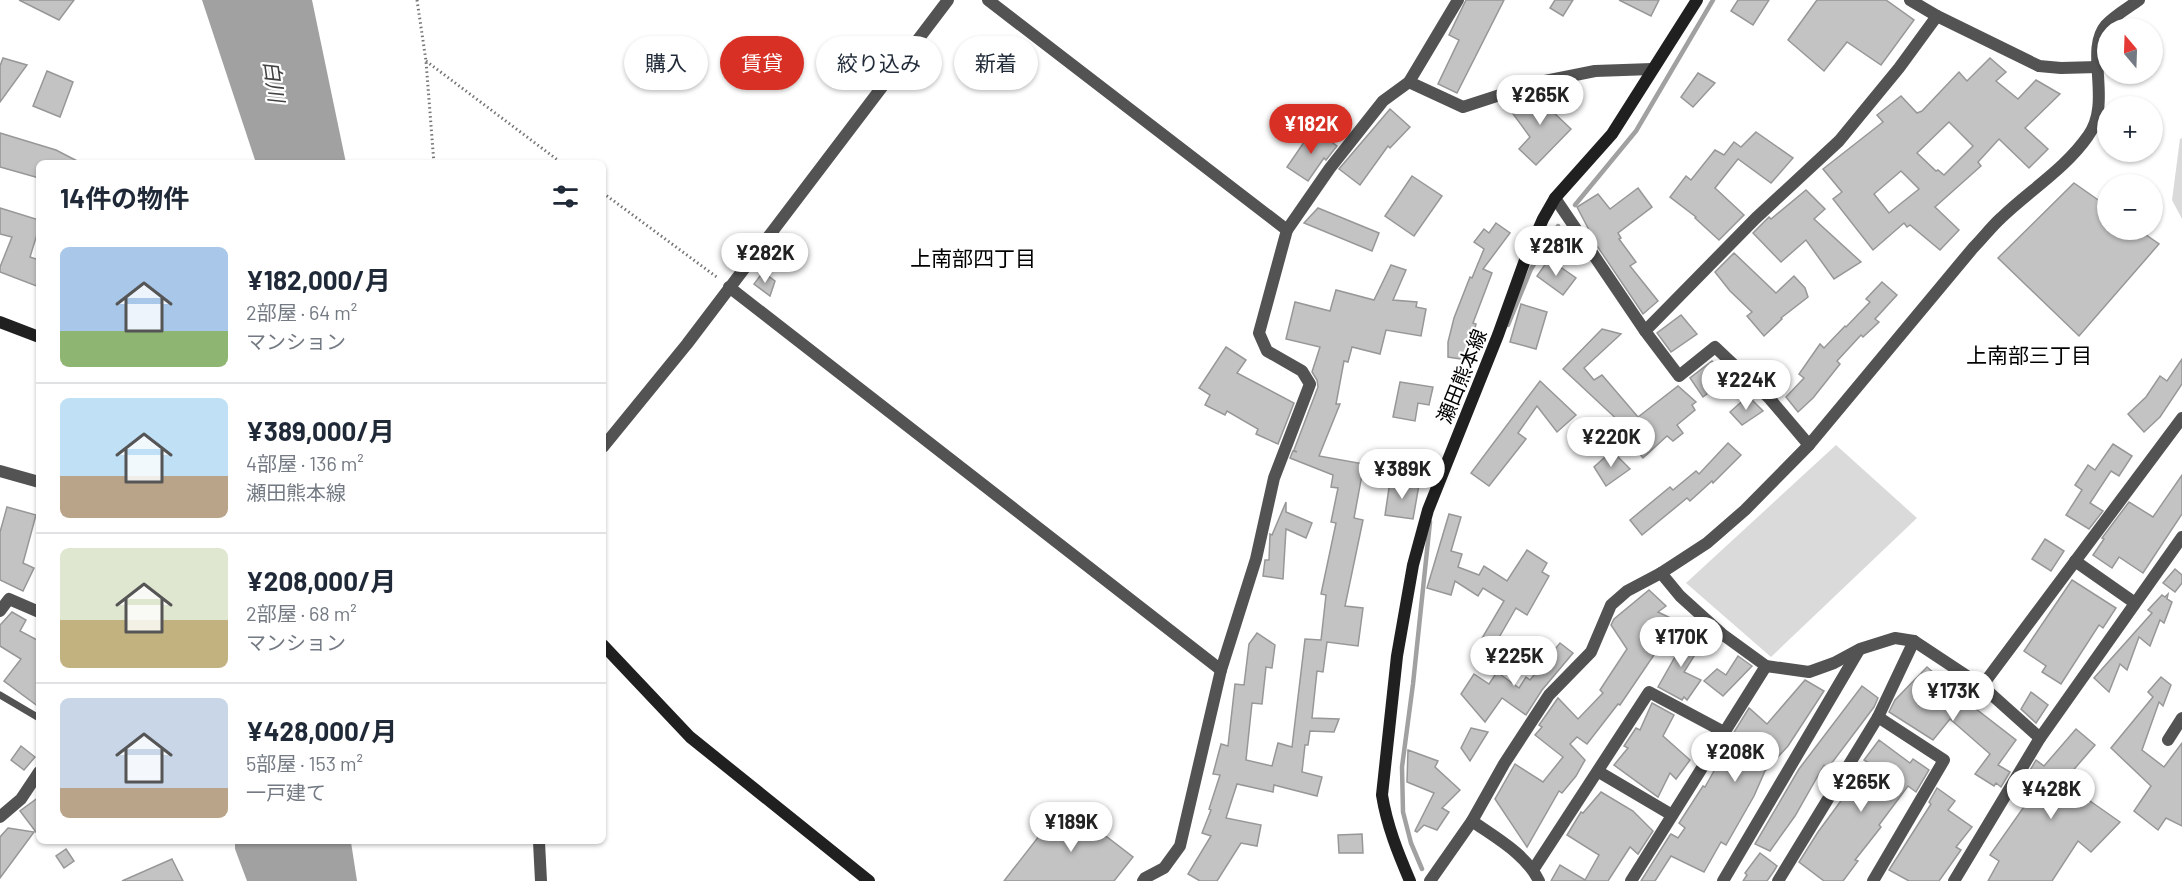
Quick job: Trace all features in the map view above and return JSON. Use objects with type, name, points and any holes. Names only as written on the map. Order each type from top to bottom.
[{"type":"main road","name":"瀬田熊本線","points":[[1410,881],[1395,846],[1385,815],[1382,795],[1397,656],[1413,565],[1428,510],[1498,335],[1525,260],[1555,198],[1612,134],[1697,0]]},
{"type":"main road","points":[[0,322],[36,336]]},
{"type":"main road","points":[[606,648],[690,737],[869,881]]},
{"type":"street","points":[[606,443],[687,344],[948,0]]},
{"type":"street","points":[[988,0],[1287,230]]},
{"type":"street","points":[[1143,881],[1164,868],[1180,846],[1221,670],[1256,559],[1274,478],[1310,384],[1302,371],[1267,351],[1259,333],[1287,230],[1330,168],[1383,101],[1409,82],[1458,0]]},
{"type":"street","points":[[1910,0],[1937,16],[2038,66],[2097,67]]},
{"type":"street","points":[[2115,18],[2139,0]]},
{"type":"street","points":[[1645,331],[1756,218],[1839,141],[1899,68],[1937,16]]},
{"type":"street","points":[[1409,82],[1463,107],[1540,82],[1595,72],[1652,69]]},
{"type":"street","points":[[1430,881],[1472,821],[1504,764],[1549,695],[1591,652],[1611,605],[1627,591],[1661,573],[1707,543],[1745,510],[1809,445],[1980,240],[2002,217],[2050,178],[2090,135],[2097,119],[2101,99],[2100,84]]},
{"type":"street","points":[[1555,198],[1645,331],[1679,376],[1715,347],[1770,399],[1809,445]]},
{"type":"street","points":[[729,286],[1221,670]]},
{"type":"street","points":[[1982,686],[2181,420]]},
{"type":"street","points":[[0,471],[36,481]]},
{"type":"street","points":[[1954,881],[2040,738],[2182,537]]},
{"type":"street","points":[[2075,561],[2135,603]]},
{"type":"street","points":[[1661,573],[1680,596],[1722,634],[1766,666],[1809,672],[1834,663],[1860,649],[1895,638],[1914,641],[1982,686],[2040,738]]},
{"type":"street","points":[[0,611],[9,599],[36,611]]},
{"type":"street","points":[[1778,881],[1878,717],[1914,641]]},
{"type":"street","points":[[1723,881],[1860,649]]},
{"type":"street","points":[[1632,881],[1766,666]]},
{"type":"street","points":[[1472,821],[1512,850],[1536,875],[1649,692],[1724,732]]},
{"type":"street","points":[[1873,881],[1944,760],[1878,717]]},
{"type":"street","points":[[2168,740],[2182,718]]},
{"type":"street","points":[[1599,772],[1672,815]]},
{"type":"street","points":[[0,816],[21,799],[36,776]]},
{"type":"street","points":[[539,844],[541,881]]},
{"type":"lane","points":[[0,695],[36,716]]},
{"type":"path","points":[[417,0],[426,61],[434,160]]},
{"type":"path","points":[[426,61],[558,160]]},
{"type":"path","points":[[606,195],[729,286]]},
{"type":"shaded area","points":[[2182,138],[2182,219],[2172,200],[2180,139]]},
{"type":"shaded area","points":[[1836,445],[1917,518],[1771,657],[1686,583]]},
{"type":"water","name":"白川","points":[[202,0],[312,0],[345,160],[255,160]]},
{"type":"water","points":[[235,844],[351,844],[357,881],[247,881]]},
{"type":"building","points":[[19,0],[74,0],[59,20]]},
{"type":"building","points":[[1466,0],[1504,0],[1457,93],[1438,84],[1459,40],[1449,35]]},
{"type":"building","points":[[1555,0],[1573,0],[1563,16],[1550,8]]},
{"type":"building","points":[[1619,0],[1659,0],[1651,16]]},
{"type":"building","points":[[1738,0],[1769,0],[1753,25],[1731,11]]},
{"type":"building","points":[[1817,0],[1886,0],[1914,20],[1881,65],[1847,42],[1824,71],[1788,40]]},
{"type":"building","points":[[3,58],[27,65],[0,102],[0,66]]},
{"type":"building","points":[[1990,58],[2006,72],[1996,81],[2018,99],[2036,80],[2060,94],[2025,128],[2048,149],[2029,168],[1999,139],[1978,162],[1981,166],[1935,207],[1959,230],[1940,250],[1910,225],[1907,227],[1904,223],[1873,250],[1833,199],[1842,192],[1823,169],[1883,122],[1877,115],[1901,96],[1917,113],[1922,111],[1959,72],[1967,81]],"holes":[[[1949,122],[1973,146],[1944,175],[1936,171],[1917,153]],[[1901,171],[1919,189],[1889,213],[1874,194]]]},
{"type":"building","points":[[47,71],[73,82],[60,117],[33,106]]},
{"type":"building","points":[[1698,73],[1715,83],[1693,107],[1681,97]]},
{"type":"building","points":[[1548,93],[1561,102],[1551,110],[1571,129],[1536,165],[1519,149],[1530,137],[1508,107],[1523,96],[1530,106]]},
{"type":"building","points":[[1390,109],[1410,127],[1390,148],[1388,146],[1360,185],[1339,169]]},
{"type":"building","points":[[1313,129],[1337,146],[1326,160],[1324,158],[1308,181],[1287,167]]},
{"type":"building","points":[[1756,132],[1793,158],[1771,183],[1738,159],[1715,188],[1744,215],[1719,240],[1696,217],[1670,197],[1686,176],[1691,180],[1715,150],[1724,155],[1734,142],[1741,147]]},
{"type":"building","points":[[0,133],[56,150],[75,160],[36,160],[36,177],[0,167]]},
{"type":"building","points":[[1412,176],[1442,196],[1414,236],[1385,216]]},
{"type":"building","points":[[2074,183],[2097,199],[2097,240],[2153,240],[2159,244],[2079,336],[1998,258]]},
{"type":"building","points":[[1638,188],[1652,207],[1618,233],[1621,238],[1619,239],[1636,262],[1630,266],[1658,301],[1643,314],[1587,231],[1589,230],[1577,207],[1598,194],[1610,209]]},
{"type":"building","points":[[1806,190],[1825,209],[1814,219],[1861,262],[1834,279],[1806,240],[1781,262],[1753,233],[1769,217],[1771,219]]},
{"type":"building","points":[[0,208],[36,219],[36,238],[30,257],[36,259],[36,286],[0,272],[12,237],[0,234]]},
{"type":"building","points":[[1318,208],[1379,233],[1372,251],[1304,223]]},
{"type":"building","points":[[1496,223],[1510,233],[1483,269],[1492,273],[1473,323],[1476,324],[1467,360],[1448,357],[1448,342],[1454,318],[1484,249],[1474,242],[1484,229],[1489,233]]},
{"type":"building","points":[[1734,253],[1776,293],[1794,276],[1805,288],[1808,297],[1781,318],[1764,336],[1747,316],[1752,312],[1730,291],[1715,272]]},
{"type":"building","points":[[1549,259],[1576,278],[1563,295],[1537,276]]},
{"type":"building","points":[[1391,265],[1406,270],[1393,300],[1417,302],[1416,307],[1426,309],[1421,336],[1386,330],[1380,354],[1352,347],[1348,362],[1344,361],[1336,404],[1340,404],[1319,456],[1364,464],[1354,518],[1363,520],[1345,606],[1363,608],[1358,646],[1327,642],[1323,672],[1317,671],[1312,718],[1339,719],[1334,732],[1310,731],[1308,745],[1305,745],[1302,772],[1322,777],[1317,796],[1274,785],[1273,792],[1237,784],[1226,818],[1261,825],[1257,846],[1241,843],[1217,881],[1200,881],[1188,874],[1211,836],[1202,833],[1220,775],[1213,774],[1221,744],[1228,746],[1235,684],[1244,685],[1249,644],[1257,633],[1275,645],[1272,668],[1266,667],[1262,704],[1252,703],[1246,760],[1272,766],[1278,743],[1292,747],[1305,639],[1321,640],[1326,595],[1321,594],[1336,523],[1331,522],[1338,488],[1331,487],[1333,475],[1290,458],[1293,451],[1297,452],[1294,450],[1318,387],[1312,372],[1320,347],[1286,339],[1295,302],[1330,311],[1336,290],[1374,300]]},
{"type":"building","points":[[763,272],[775,281],[770,296],[754,284]]},
{"type":"building","points":[[1882,282],[1897,295],[1875,319],[1879,322],[1863,337],[1861,335],[1837,361],[1840,364],[1813,398],[1798,412],[1786,397],[1804,378],[1799,374],[1820,344],[1824,348],[1846,327],[1870,302],[1866,299]]},
{"type":"building","points":[[1521,304],[1547,312],[1536,349],[1510,342]]},
{"type":"building","points":[[1681,315],[1697,334],[1671,352],[1657,333]]},
{"type":"building","points":[[1602,329],[1621,334],[1584,368],[1594,380],[1602,375],[1638,417],[1678,386],[1696,402],[1692,405],[1695,410],[1677,425],[1683,433],[1673,441],[1667,436],[1643,458],[1619,429],[1623,425],[1563,369]]},
{"type":"building","points":[[1226,347],[1246,360],[1237,373],[1294,403],[1278,444],[1256,434],[1258,429],[1227,411],[1225,415],[1205,405],[1210,395],[1199,388]]},
{"type":"building","points":[[2182,359],[2182,384],[2160,417],[2144,432],[2128,414],[2146,397],[2160,376],[2167,381]]},
{"type":"building","points":[[1712,361],[1729,377],[1703,397],[1690,378]]},
{"type":"building","points":[[1540,381],[1576,415],[1557,432],[1537,406],[1518,433],[1526,439],[1489,486],[1471,473]]},
{"type":"building","points":[[1400,382],[1433,387],[1429,405],[1418,403],[1415,421],[1393,417]]},
{"type":"building","points":[[1748,396],[1763,411],[1742,425],[1730,412]]},
{"type":"building","points":[[1728,443],[1741,455],[1713,483],[1712,481],[1690,501],[1687,498],[1642,535],[1630,520],[1670,487],[1673,490],[1696,471],[1699,474]]},
{"type":"building","points":[[2113,444],[2132,456],[2119,476],[2111,471],[2090,503],[2103,511],[2089,529],[2066,515],[2082,490],[2075,485],[2088,465],[2095,470]]},
{"type":"building","points":[[1612,451],[1630,469],[1606,486],[1594,467]]},
{"type":"building","points":[[2182,475],[2182,514],[2143,573],[2119,557],[2112,568],[2093,555],[2104,539],[2102,538],[2129,502],[2153,517]]},
{"type":"building","points":[[1390,481],[1419,485],[1413,519],[1385,515]]},
{"type":"building","points":[[1286,502],[1286,512],[1312,523],[1306,538],[1286,529],[1283,579],[1263,576],[1265,560],[1269,560],[1270,534],[1272,535]]},
{"type":"building","points":[[7,507],[36,515],[23,563],[34,568],[23,591],[0,580],[0,532]]},
{"type":"building","points":[[1449,514],[1461,517],[1451,551],[1462,554],[1458,567],[1479,575],[1484,566],[1507,581],[1527,550],[1547,563],[1542,572],[1549,576],[1527,615],[1516,608],[1497,641],[1505,646],[1499,657],[1478,645],[1504,601],[1483,588],[1478,596],[1455,581],[1451,595],[1427,588]]},
{"type":"building","points":[[2045,539],[2064,551],[2051,571],[2032,559]]},
{"type":"building","points":[[2175,569],[2182,575],[2182,583],[2175,592],[2163,583]]},
{"type":"building","points":[[2072,580],[2116,608],[2103,628],[2099,625],[2061,684],[2042,672],[2046,666],[2024,651]]},
{"type":"building","points":[[1649,590],[1666,606],[1658,612],[1677,621],[1620,705],[1618,704],[1587,744],[1577,737],[1570,744],[1585,760],[1562,793],[1559,791],[1527,847],[1495,799],[1515,764],[1543,782],[1563,757],[1535,735],[1542,727],[1539,725],[1558,698],[1578,719],[1603,693],[1600,690],[1627,649],[1611,625],[1614,619]]},
{"type":"building","points":[[2168,594],[2167,599],[2172,602],[2164,623],[2160,620],[2150,646],[2139,637],[2127,670],[2120,664],[2109,692],[2094,678],[2152,613],[2148,610],[2162,595],[2165,597]]},
{"type":"building","points":[[12,612],[26,620],[20,631],[36,639],[36,705],[4,681],[21,659],[0,646],[0,625]]},
{"type":"building","points":[[1678,628],[1701,645],[1684,672],[1701,680],[1687,700],[1684,697],[1682,700],[1658,687],[1680,648],[1672,643]]},
{"type":"building","points":[[1560,643],[1573,653],[1542,690],[1526,715],[1502,698],[1485,722],[1461,694],[1474,674],[1489,684],[1497,672],[1519,688],[1526,677],[1530,680]]},
{"type":"building","points":[[1738,656],[1752,666],[1723,696],[1704,681],[1717,669],[1726,675]]},
{"type":"building","points":[[1927,667],[1942,680],[1937,685],[1971,708],[1972,706],[2016,740],[1998,765],[2010,772],[2001,787],[1996,783],[1994,786],[1975,774],[1990,754],[1950,719],[1933,740],[1889,712],[1895,700]]},
{"type":"building","points":[[2161,677],[2171,685],[2163,706],[2159,702],[2142,750],[2164,767],[2182,743],[2182,826],[2166,818],[2158,830],[2134,811],[2151,786],[2111,748],[2153,697],[2148,692]]},
{"type":"building","points":[[1805,680],[1824,691],[1788,746],[1765,771],[1754,796],[1726,845],[1721,842],[1704,872],[1671,856],[1655,881],[1641,881],[1670,835],[1678,838],[1685,828],[1679,823],[1703,786],[1705,787],[1749,708],[1767,724]]},
{"type":"building","points":[[1862,686],[1878,698],[1874,707],[1828,768],[1824,765],[1795,816],[1770,851],[1755,844],[1799,769]]},
{"type":"building","points":[[2031,692],[2048,705],[2036,723],[2021,709]]},
{"type":"building","points":[[1652,703],[1674,715],[1663,736],[1690,760],[1676,779],[1670,773],[1658,797],[1614,765],[1628,748],[1624,746],[1636,728],[1640,730]]},
{"type":"building","points":[[1471,728],[1488,732],[1470,761],[1461,748]]},
{"type":"building","points":[[2076,729],[2095,745],[2063,782],[2120,822],[2091,852],[2078,841],[2052,881],[1988,881],[1999,861],[1990,855],[2026,804],[2015,796],[2036,760],[2044,766]]},
{"type":"building","points":[[1879,740],[1910,763],[1913,759],[1929,770],[1916,792],[1908,786],[1879,825],[1881,827],[1855,860],[1858,861],[1843,881],[1824,881],[1799,862],[1818,832],[1869,763],[1864,760]]},
{"type":"building","points":[[21,746],[35,757],[24,770],[11,760]]},
{"type":"building","points":[[1408,750],[1438,761],[1435,767],[1460,790],[1442,808],[1449,812],[1437,830],[1424,825],[1417,832],[1415,831],[1434,793],[1407,782]]},
{"type":"building","points":[[1937,788],[1955,801],[1948,810],[1972,827],[1956,847],[1961,850],[1939,881],[1909,881],[1889,870],[1931,804],[1929,802]]},
{"type":"building","points":[[1601,792],[1633,811],[1653,831],[1638,854],[1630,847],[1608,881],[1551,881],[1560,865],[1585,880],[1599,855],[1567,835],[1581,812],[1583,813]]},
{"type":"building","points":[[36,799],[36,832],[20,811]]},
{"type":"building","points":[[1064,804],[1133,857],[1114,881],[1004,881]]},
{"type":"building","points":[[8,828],[34,832],[0,878],[0,837]]},
{"type":"building","points":[[1362,834],[1363,853],[1339,853],[1338,835]]},
{"type":"building","points":[[66,849],[74,861],[64,868],[56,856]]},
{"type":"building","points":[[1760,853],[1777,866],[1774,871],[1767,881],[1743,881],[1747,875],[1745,873]]},
{"type":"building","points":[[172,859],[183,881],[122,881]]},
{"type":"waterway","points":[[1575,205],[1636,131],[1713,0]]},
{"type":"waterway","points":[[1508,325],[1531,269],[1558,226]]},
{"type":"waterway","points":[[1422,869],[1411,843],[1403,812],[1402,767],[1430,522]]},
{"type":"district","name":"上南部四丁目","points":[[973,257]]},
{"type":"district","name":"上南部三丁目","points":[[2029,354]]}]
